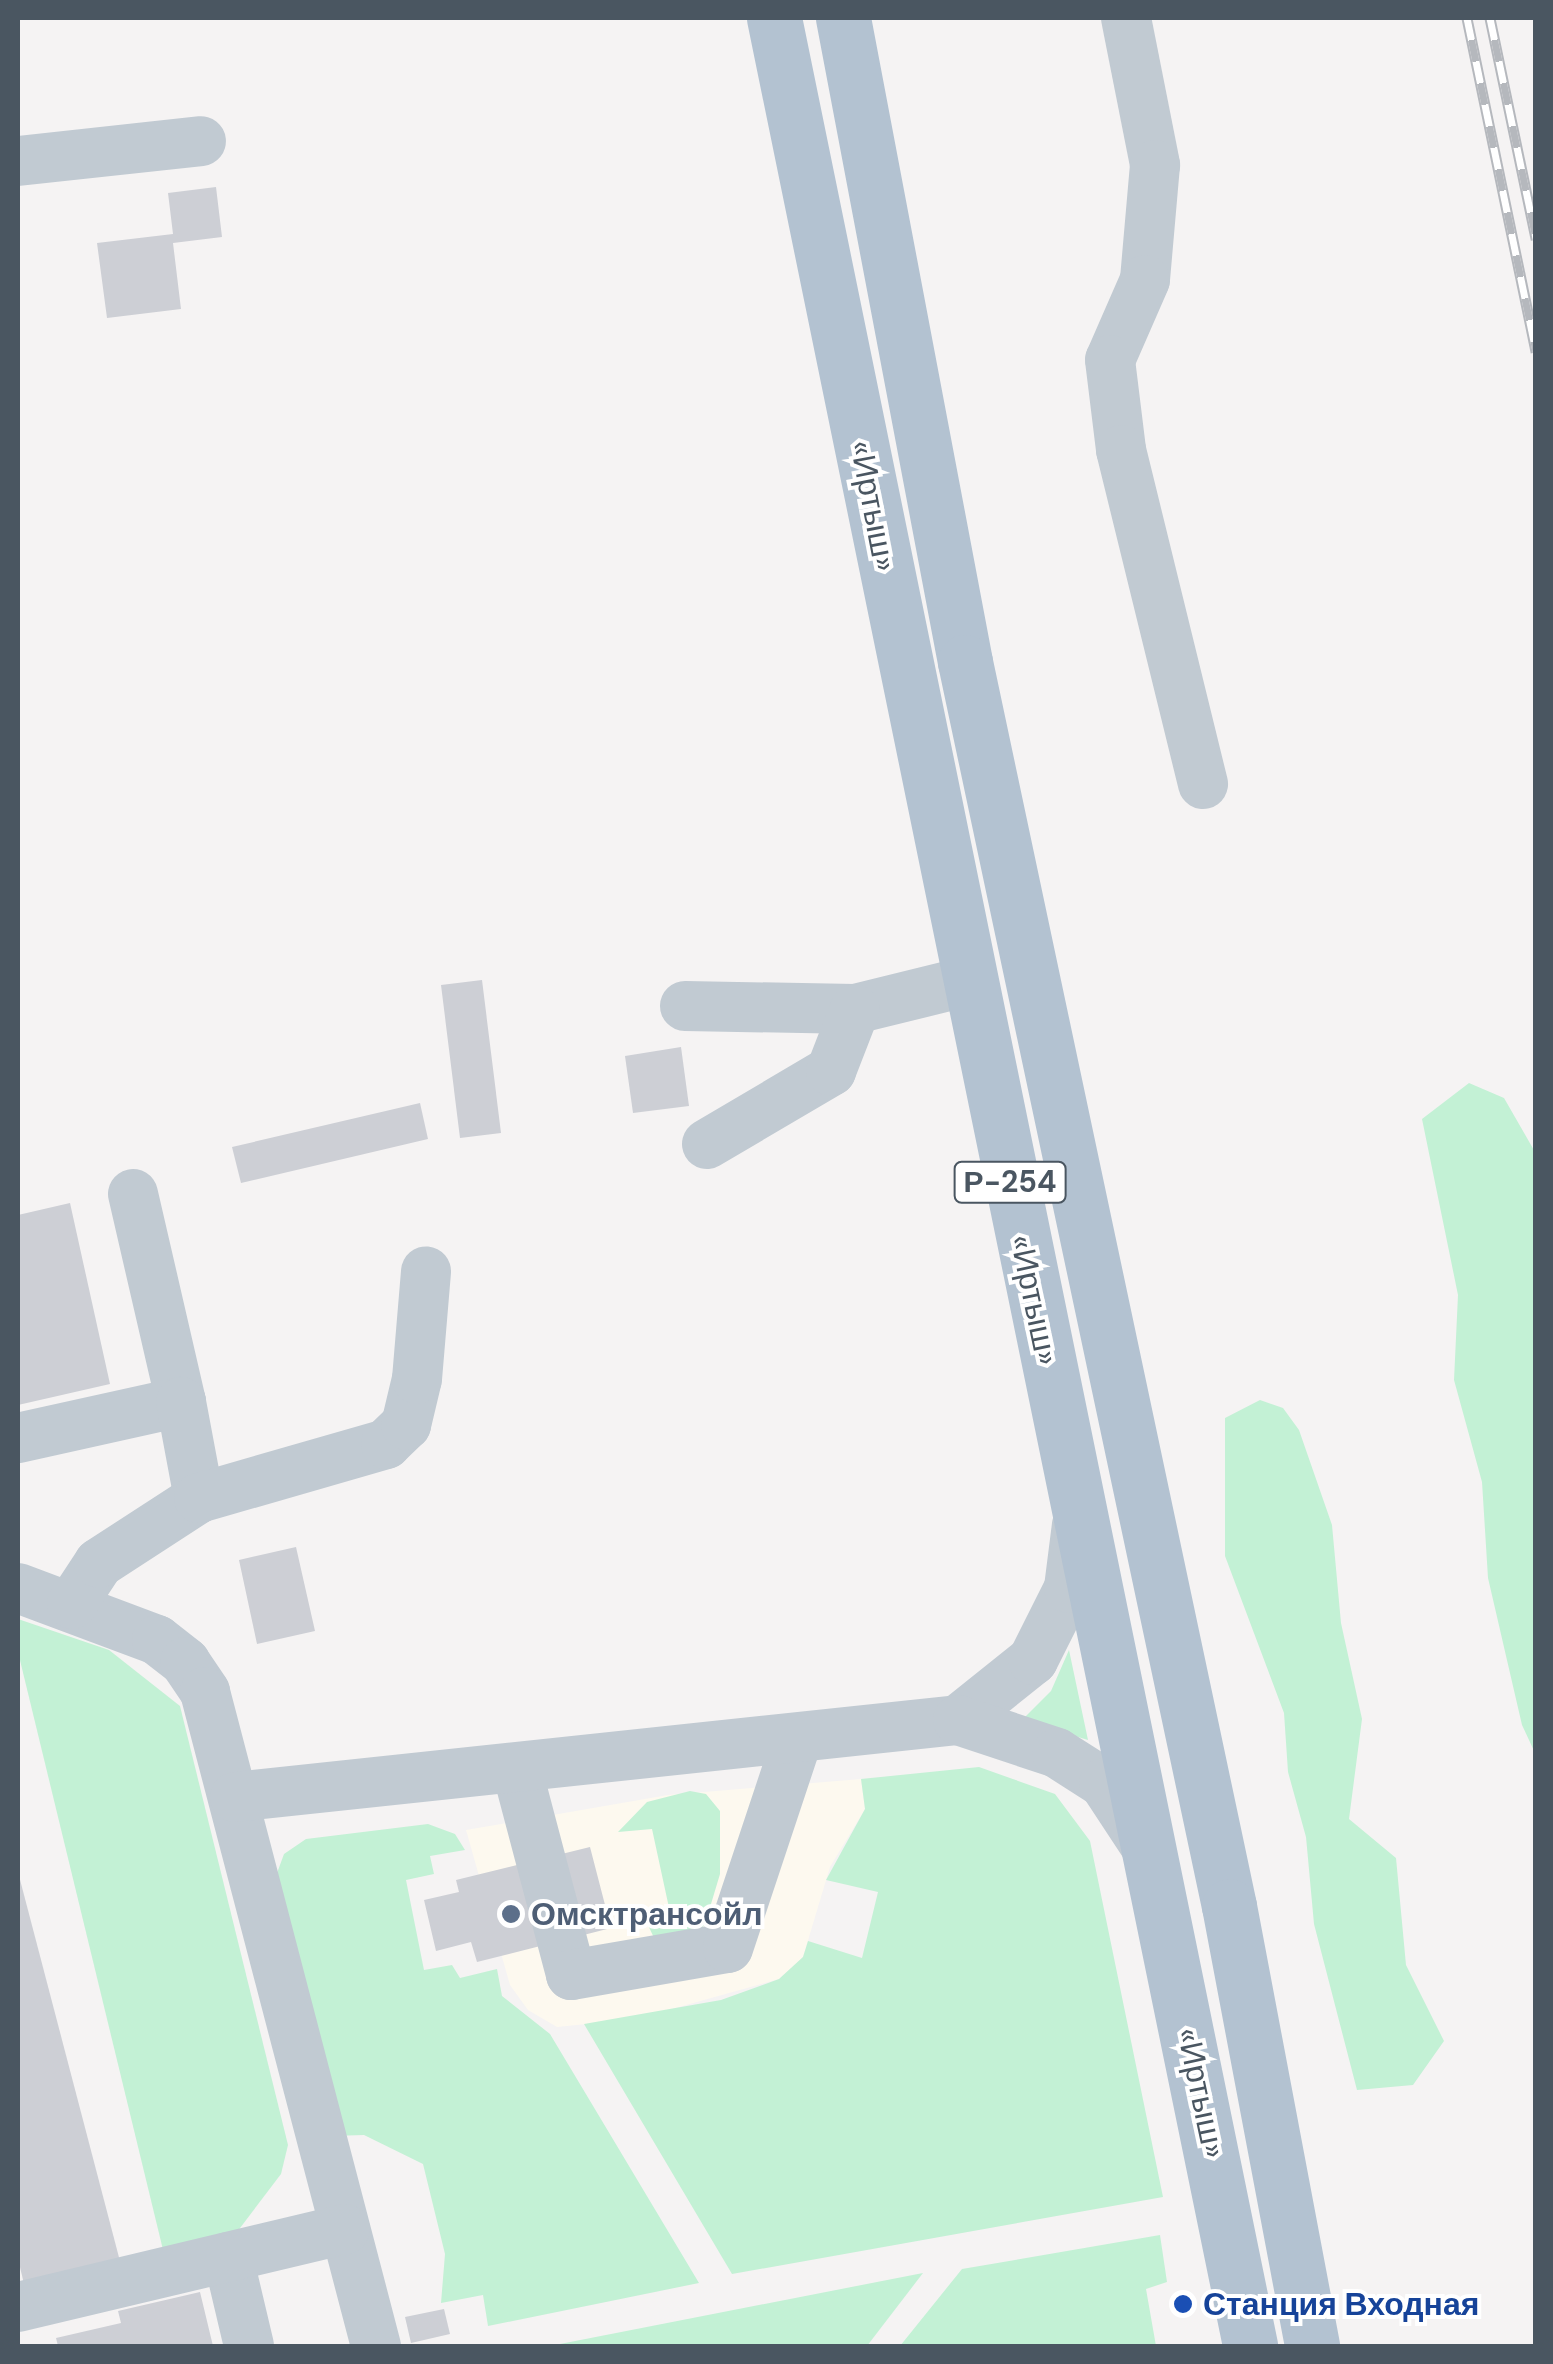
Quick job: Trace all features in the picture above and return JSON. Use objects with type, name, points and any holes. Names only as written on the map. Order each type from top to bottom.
[{"type":"main road","name":"«Иртыш»","points":[[774,18],[1250,2346]]},
{"type":"main road","name":"«Иртыш»","points":[[843,18],[965,662],[1229,1906],[1312,2346]]},
{"type":"street","points":[[1126,18],[1155,165],[1144,280],[1110,360],[1121,450],[1203,784]]},
{"type":"street","points":[[18,161],[201,141]]},
{"type":"street","points":[[685,1006],[856,1009],[969,981]]},
{"type":"street","points":[[707,1144],[831,1071],[856,1009]]},
{"type":"street","points":[[133,1194],[199,1498]]},
{"type":"street","points":[[72,1604],[99,1563],[199,1498],[386,1444],[406,1425],[426,1272]]},
{"type":"street","points":[[18,1438],[181,1402]]},
{"type":"street","points":[[958,1720],[1033,1660],[1068,1588],[1078,1513]]},
{"type":"street","points":[[18,1588],[72,1604],[157,1640],[185,1662],[205,1692],[376,2346]]},
{"type":"street","points":[[235,1797],[798,1741],[958,1720],[1056,1753],[1104,1783],[1151,1856]]},
{"type":"street","points":[[517,1770],[572,1975],[728,1948],[798,1741]]},
{"type":"street","points":[[18,2307],[345,2229]]},
{"type":"street","points":[[228,2257],[249,2346]]},
{"type":"shaded area","points":[[861,1779],[865,1809],[830,1867],[803,1957],[779,1979],[636,2019],[557,2027],[528,2010],[510,1985],[466,1830],[668,1795]]},
{"type":"green space","points":[[1469,1083],[1504,1098],[1535,1152],[1535,1753],[1522,1725],[1488,1578],[1482,1482],[1454,1380],[1458,1295],[1422,1119]]},
{"type":"green space","points":[[1260,1400],[1283,1408],[1299,1430],[1332,1525],[1341,1623],[1362,1719],[1349,1819],[1396,1858],[1406,1965],[1444,2041],[1413,2085],[1357,2090],[1314,1924],[1306,1837],[1288,1772],[1284,1713],[1225,1556],[1225,1418]]},
{"type":"green space","points":[[18,1619],[109,1650],[180,1706],[288,2145],[281,2174],[234,2236],[165,2258],[18,1652]]},
{"type":"green space","points":[[1069,1650],[1088,1740],[1022,1720],[1051,1691]]},
{"type":"green space","points":[[979,1767],[1055,1794],[1090,1841],[1163,2197],[732,2274],[584,2024],[721,2000],[779,1979],[803,1957],[808,1941],[862,1958],[878,1892],[826,1880],[865,1809],[861,1779]]},
{"type":"green space","points":[[690,1791],[706,1794],[720,1811],[720,1874],[705,1924],[691,1941],[656,1942],[646,1921],[671,1917],[652,1829],[618,1832],[647,1802]]},
{"type":"green space","points":[[428,1824],[455,1834],[465,1850],[430,1856],[434,1874],[406,1880],[424,1970],[452,1965],[460,1978],[497,1969],[502,1996],[550,2034],[699,2283],[488,2326],[483,2295],[441,2303],[445,2254],[423,2164],[364,2135],[332,2136],[273,1884],[284,1854],[306,1839]]},
{"type":"green space","points":[[1160,2235],[1167,2282],[1146,2289],[1156,2346],[900,2346],[962,2269]]},
{"type":"green space","points":[[923,2273],[867,2346],[560,2345],[560,2344]]},
{"type":"building","points":[[216,187],[222,237],[173,243],[181,309],[107,318],[97,243],[173,234],[168,193]]},
{"type":"building","points":[[482,980],[501,1133],[460,1138],[441,985]]},
{"type":"building","points":[[681,1047],[689,1106],[633,1113],[625,1056]]},
{"type":"building","points":[[420,1103],[428,1139],[241,1183],[232,1147]]},
{"type":"building","points":[[70,1203],[110,1384],[18,1405],[18,1215]]},
{"type":"building","points":[[296,1547],[315,1631],[257,1644],[239,1560]]},
{"type":"building","points":[[590,1847],[611,1928],[477,1962],[471,1942],[436,1951],[424,1900],[459,1892],[456,1880]]},
{"type":"building","points":[[18,1872],[121,2265],[25,2288],[18,2259]]},
{"type":"building","points":[[200,2292],[213,2346],[58,2346],[56,2338],[121,2323],[118,2311]]},
{"type":"building","points":[[444,2309],[450,2334],[411,2343],[405,2317]]},
{"type":"railway","points":[[1467,18],[1536,352]]},
{"type":"railway","points":[[1490,18],[1536,239]]},
{"type":"place","name":"Омсктрансойл","points":[[511,1914]]},
{"type":"place","name":"Станция Входная","points":[[1183,2304]]}]
